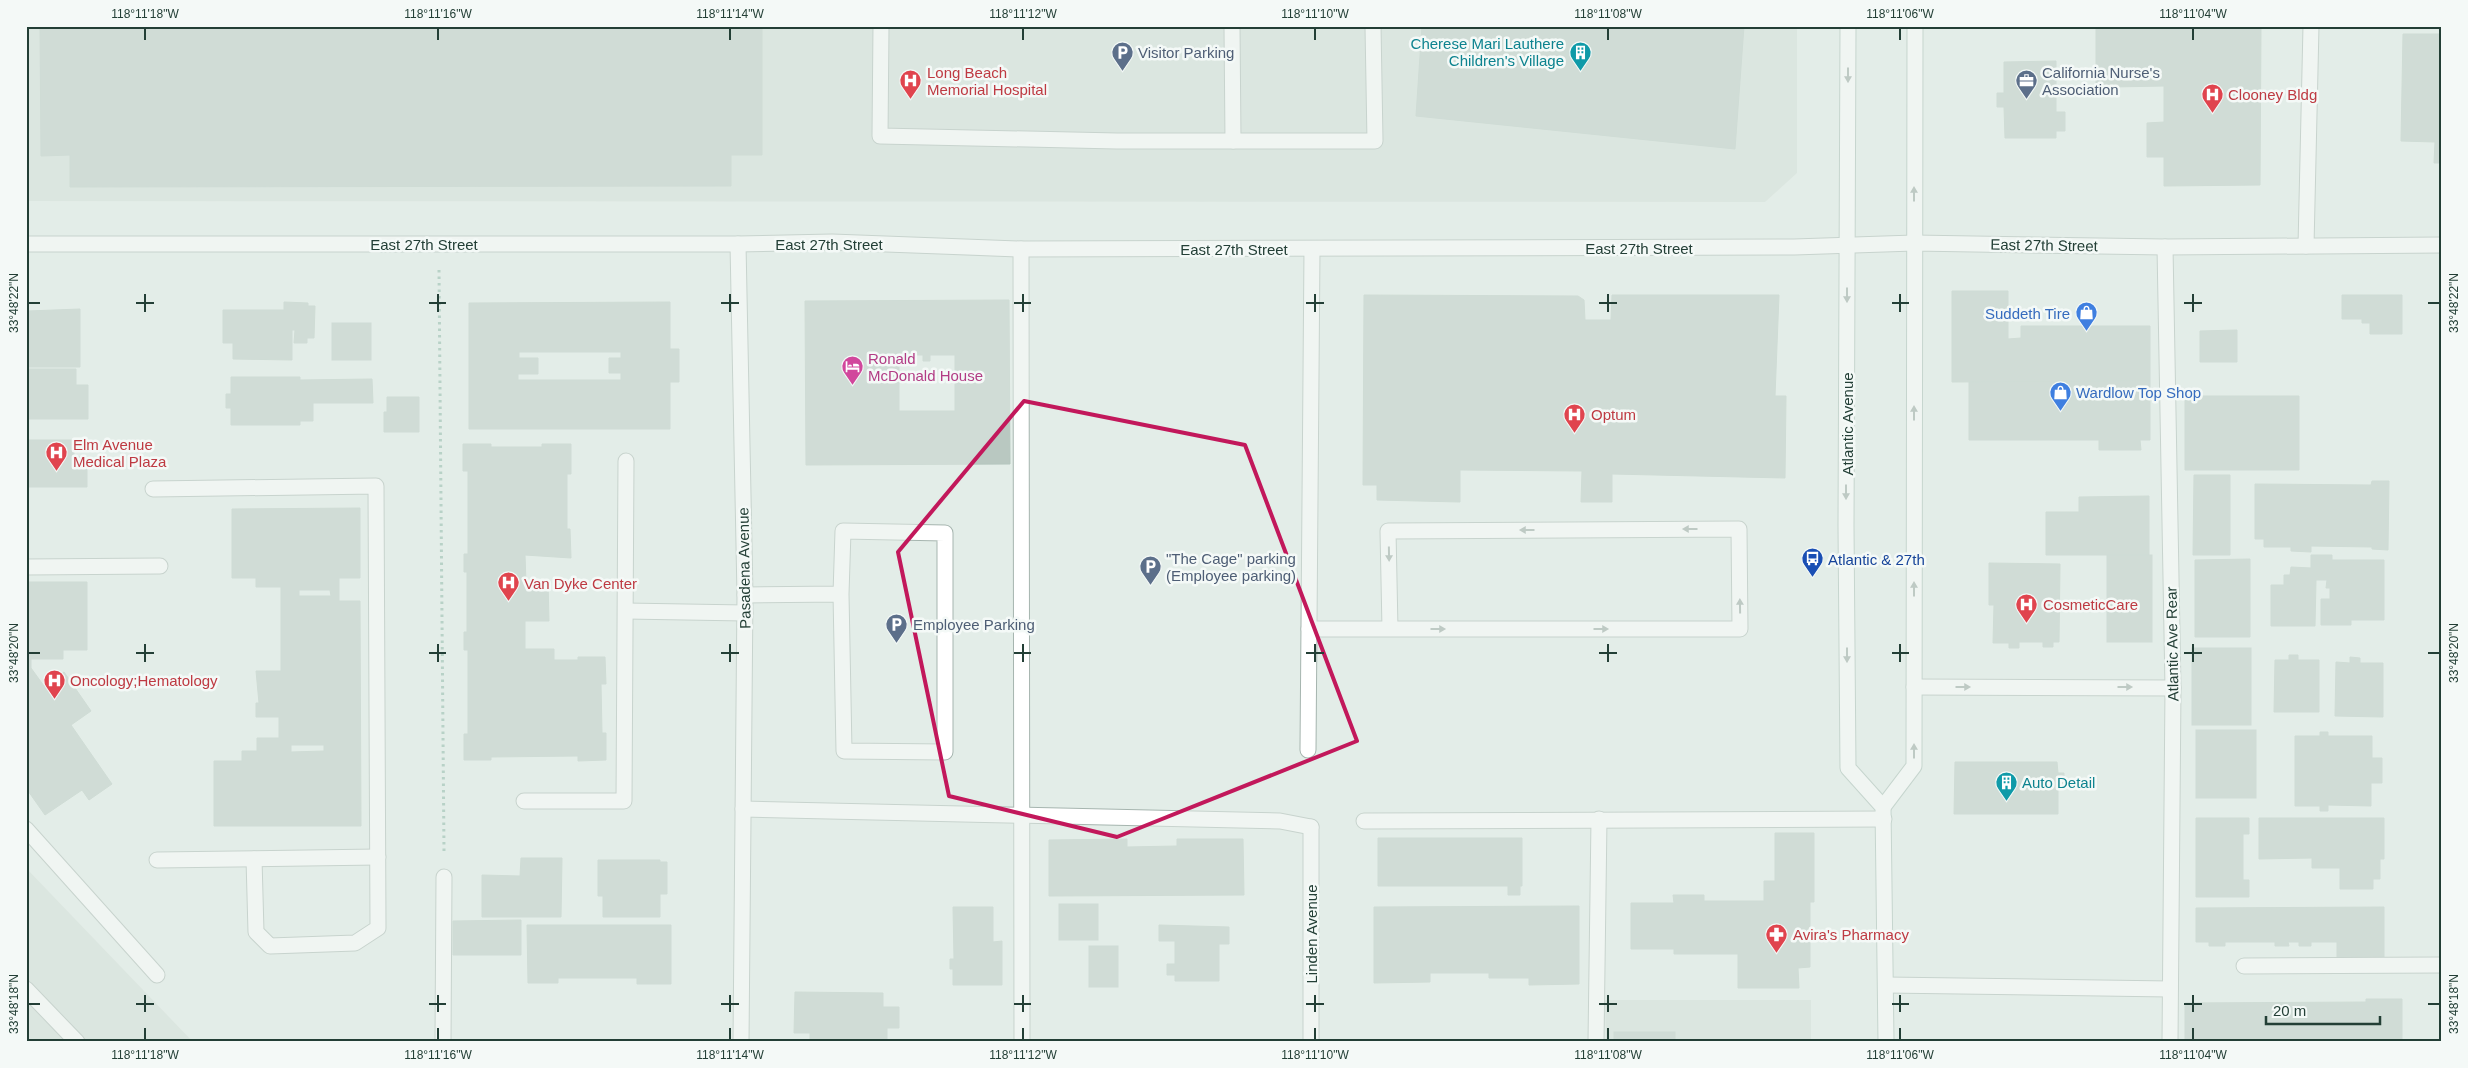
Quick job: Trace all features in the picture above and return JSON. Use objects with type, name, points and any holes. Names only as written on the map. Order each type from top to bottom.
[{"type":"street","points":[[881,26],[880,136],[1375,141],[1373,26]]},
{"type":"street","points":[[1232,26],[1233,141]]},
{"type":"street","name":"Atlantic Avenue","points":[[1848,26],[1846,526],[1848,768],[1884,813]]},
{"type":"street","points":[[1886,1042],[1884,813],[1914,766],[1914,26]]},
{"type":"street","points":[[2306,246],[2311,26]]},
{"type":"street","name":"East 27th Street","points":[[26,244],[738,244],[832,242],[1021,249],[1848,246],[1914,243],[2165,247],[2442,245]]},
{"type":"street","name":"Pasadena Avenue","points":[[738,244],[744,595],[742,1042]]},
{"type":"street","name":"Atlantic Ave Rear","points":[[2165,247],[2173,688],[2170,1042]]},
{"type":"street","points":[[1021,249],[1022,1042]]},
{"type":"street","points":[[1308,750],[1312,249]]},
{"type":"street","points":[[524,801],[624,801],[626,461]]},
{"type":"street","points":[[153,489],[376,486],[378,928],[355,943],[270,946],[256,932],[254,859]]},
{"type":"street","points":[[1309,629],[1390,629],[1740,629],[1739,529],[1388,530],[1390,629]]},
{"type":"street","points":[[843,531],[945,533],[945,752],[844,751],[841,594],[843,531]]},
{"type":"street","points":[[26,567],[160,566]]},
{"type":"street","points":[[744,595],[841,594]]},
{"type":"street","points":[[626,611],[744,613]]},
{"type":"street","points":[[1914,687],[2173,688]]},
{"type":"street","points":[[744,809],[1021,814]]},
{"type":"street","points":[[1364,821],[1599,819],[1884,813]]},
{"type":"street","name":"Linden Avenue","points":[[1021,814],[1280,821],[1310,827],[1311,1042]]},
{"type":"street","points":[[1596,1042],[1599,819]]},
{"type":"street","points":[[26,829],[157,975]]},
{"type":"street","points":[[157,860],[378,857]]},
{"type":"street","points":[[443,1042],[444,877]]},
{"type":"street","points":[[2244,966],[2442,965]]},
{"type":"street","points":[[1886,985],[2170,989]]},
{"type":"street","points":[[26,989],[77,1042]]},
{"type":"path","points":[[439,244],[444,877]]},
{"type":"highlighted area","points":[[1024,401],[1245,445],[1357,741],[1117,837],[949,796],[898,552]]},
{"type":"shaded area","name":"Long Beach Memorial Hospital","points":[[26,26],[1797,26],[1797,173],[1765,202],[26,201]]},
{"type":"shaded area","points":[[26,868],[193,1042],[26,1042]]},
{"type":"shaded area","points":[[1605,1000],[1811,1000],[1811,1042],[1606,1042]]},
{"type":"building","points":[[40,26],[762,26],[762,155],[731,155],[731,186],[70,187],[70,155],[41,156]]},
{"type":"building","name":"Cherese Mari Lauthere Children's Village","points":[[1422,26],[1744,26],[1735,149],[1416,116]]},
{"type":"building","name":"Clooney Bldg","points":[[2096,26],[2261,26],[2260,185],[2164,186],[2164,157],[2147,157],[2147,123],[2164,122],[2164,86],[2112,87],[2112,96],[2096,96]]},
{"type":"building","points":[[2403,34],[2442,34],[2442,163],[2434,163],[2435,142],[2401,141]]},
{"type":"building","name":"California Nurse's Association","points":[[2056,61],[2056,112],[2065,112],[2065,131],[2056,131],[2056,138],[2005,138],[2004,107],[1997,107],[1997,93],[2004,93],[2004,62]]},
{"type":"building","name":"Suddeth Tire","points":[[1952,291],[2008,291],[2008,339],[2021,338],[2021,326],[2150,326],[2150,381],[1952,382]]},
{"type":"building","name":"Optum","points":[[1364,295],[1578,296],[1584,300],[1585,320],[1611,320],[1612,295],[1779,295],[1775,396],[1786,396],[1785,478],[1612,474],[1612,502],[1581,502],[1582,471],[1460,470],[1460,502],[1377,500],[1377,485],[1363,485]]},
{"type":"building","points":[[2342,295],[2402,295],[2402,334],[2370,334],[2370,323],[2362,323],[2362,319],[2342,319]]},
{"type":"building","name":"Ronald McDonald House","points":[[1009,300],[1010,464],[806,465],[805,301]],"holes":[[[899,355],[923,355],[923,361],[930,361],[930,355],[955,355],[955,411],[899,411]]]},
{"type":"building","points":[[284,302],[308,303],[308,306],[315,306],[314,338],[307,338],[307,343],[294,343],[295,330],[292,330],[292,360],[233,359],[233,343],[223,343],[223,310],[284,310]]},
{"type":"building","points":[[670,302],[670,349],[679,349],[679,382],[670,382],[670,429],[469,429],[469,303]],"holes":[[[519,352],[621,352],[621,358],[609,358],[609,373],[621,373],[621,380],[518,380],[518,374],[538,374],[538,358],[519,358]]]},
{"type":"building","points":[[80,309],[80,367],[26,367],[28,311]]},
{"type":"building","points":[[332,323],[371,323],[371,360],[332,360]]},
{"type":"building","points":[[2237,330],[2237,362],[2200,362],[2200,331]]},
{"type":"building","points":[[26,369],[76,369],[76,385],[88,385],[88,419],[26,419]]},
{"type":"building","points":[[231,377],[300,377],[300,380],[372,379],[373,403],[313,403],[313,421],[300,421],[300,425],[231,425],[231,408],[226,408],[226,394],[231,394]]},
{"type":"building","name":"Wardlow Top Shop","points":[[2150,381],[2150,440],[2140,440],[2141,450],[2099,450],[2099,440],[1969,440],[1969,382]]},
{"type":"building","points":[[2188,396],[2299,396],[2299,470],[2185,470],[2185,400],[2188,400]]},
{"type":"building","points":[[387,397],[419,397],[419,432],[384,432],[384,412],[387,412]]},
{"type":"building","name":"Elm Avenue Medical Plaza","points":[[26,440],[74,440],[74,457],[87,457],[87,487],[26,487]]},
{"type":"building","name":"Van Dyke Center","points":[[463,444],[491,444],[491,447],[542,447],[542,444],[571,444],[571,474],[567,474],[567,529],[570,529],[571,558],[525,555],[526,583],[548,582],[549,621],[525,621],[525,649],[554,649],[554,660],[578,660],[578,657],[605,657],[606,684],[601,684],[602,733],[606,733],[606,760],[578,761],[578,756],[491,757],[491,760],[464,760],[464,734],[468,734],[468,650],[464,650],[464,632],[467,632],[467,572],[464,572],[464,554],[468,554],[468,471],[463,471]]},
{"type":"building","points":[[2194,475],[2230,475],[2230,555],[2193,555]]},
{"type":"building","points":[[2372,481],[2389,481],[2388,550],[2372,549],[2372,547],[2311,546],[2311,552],[2291,551],[2291,547],[2264,547],[2264,539],[2255,539],[2255,484],[2371,485]]},
{"type":"building","points":[[2149,496],[2149,555],[2046,555],[2046,512],[2079,512],[2079,497]]},
{"type":"building","points":[[360,508],[360,578],[339,578],[339,601],[360,601],[361,826],[214,826],[214,761],[242,761],[242,751],[257,751],[257,738],[279,738],[279,717],[256,717],[256,703],[259,703],[256,671],[281,671],[281,587],[256,587],[256,578],[232,578],[232,509]],"holes":[[[299,590],[330,590],[331,596],[299,596]],[[291,745],[324,745],[324,751],[291,752]]]},
{"type":"building","points":[[2107,555],[2152,555],[2152,642],[2107,642]]},
{"type":"building","points":[[2311,555],[2332,555],[2332,560],[2384,560],[2384,620],[2351,620],[2351,625],[2321,625],[2321,599],[2330,599],[2330,588],[2326,588],[2327,580],[2316,580],[2315,626],[2271,626],[2271,585],[2284,585],[2284,575],[2290,575],[2291,567],[2311,568]]},
{"type":"building","points":[[2250,559],[2250,637],[2195,637],[2195,560]]},
{"type":"building","name":"CosmeticCare","points":[[1989,563],[2060,564],[2059,642],[2053,642],[2053,647],[2043,647],[2043,642],[2019,642],[2019,648],[2009,648],[2009,643],[1993,643],[1994,605],[1989,605]]},
{"type":"building","name":"Oncology;Hematology","points":[[26,582],[87,582],[87,650],[63,650],[63,659],[31,659],[31,668],[44,686],[64,672],[91,711],[71,725],[112,784],[89,800],[82,790],[45,815],[26,788]]},
{"type":"building","points":[[2192,648],[2251,648],[2251,725],[2192,725]]},
{"type":"building","points":[[2289,655],[2298,655],[2298,660],[2319,660],[2319,712],[2274,712],[2275,660],[2289,660]]},
{"type":"building","points":[[2350,657],[2360,658],[2360,663],[2383,663],[2383,717],[2335,716],[2336,662],[2350,663]]},
{"type":"building","points":[[2196,730],[2256,730],[2256,798],[2196,798]]},
{"type":"building","points":[[2320,732],[2328,732],[2328,736],[2372,736],[2372,758],[2382,758],[2382,783],[2371,783],[2371,806],[2328,805],[2328,811],[2320,811],[2320,806],[2295,806],[2295,736],[2320,736]]},
{"type":"building","name":"Auto Detail","points":[[1955,762],[2057,762],[2058,773],[2064,773],[2064,783],[2066,783],[2066,788],[2058,788],[2058,814],[1954,814]]},
{"type":"building","points":[[2196,818],[2249,818],[2249,834],[2243,834],[2243,880],[2249,880],[2249,897],[2196,897]]},
{"type":"building","points":[[2259,818],[2384,818],[2384,859],[2380,859],[2380,879],[2373,879],[2373,889],[2340,889],[2340,868],[2312,868],[2312,858],[2259,859]]},
{"type":"building","points":[[1775,833],[1814,833],[1814,902],[1810,902],[1810,967],[1798,968],[1799,988],[1738,988],[1738,954],[1674,954],[1674,949],[1631,949],[1631,903],[1674,903],[1673,895],[1704,895],[1704,901],[1764,901],[1764,881],[1775,881]]},
{"type":"building","points":[[1378,838],[1522,838],[1522,886],[1520,886],[1520,895],[1508,895],[1508,886],[1378,886]]},
{"type":"building","points":[[1127,839],[1127,847],[1177,846],[1177,839],[1243,839],[1244,895],[1049,896],[1049,840]]},
{"type":"building","points":[[521,858],[562,858],[561,917],[482,917],[482,875],[520,876]]},
{"type":"building","points":[[598,860],[660,860],[660,862],[667,862],[667,894],[660,894],[660,917],[603,917],[603,896],[598,896]]},
{"type":"building","points":[[1059,904],[1098,904],[1098,940],[1059,940]]},
{"type":"building","points":[[1579,906],[1579,984],[1529,985],[1529,978],[1489,978],[1489,973],[1430,973],[1430,982],[1374,983],[1374,907]]},
{"type":"building","points":[[953,907],[993,907],[993,942],[1002,941],[1002,985],[953,985],[953,969],[950,969],[950,959],[954,959]]},
{"type":"building","points":[[2384,907],[2384,957],[2380,957],[2380,960],[2370,960],[2370,958],[2337,958],[2337,942],[2311,942],[2311,946],[2299,946],[2299,942],[2288,942],[2289,946],[2275,946],[2275,942],[2225,942],[2225,946],[2209,946],[2209,942],[2196,942],[2196,908]]},
{"type":"building","points":[[521,920],[521,955],[453,955],[453,921]]},
{"type":"building","points":[[527,925],[671,925],[671,984],[637,984],[637,978],[558,978],[558,983],[528,983]]},
{"type":"building","points":[[1159,925],[1229,927],[1229,944],[1219,944],[1219,981],[1175,981],[1175,975],[1167,975],[1167,964],[1175,964],[1175,941],[1159,941]]},
{"type":"building","points":[[1089,946],[1118,946],[1118,987],[1089,987]]},
{"type":"building","points":[[795,992],[883,993],[883,1007],[899,1007],[899,1028],[887,1028],[887,1042],[815,1042],[815,1040],[810,1040],[810,1033],[794,1033]]},
{"type":"building","points":[[2366,999],[2402,999],[2402,1042],[2185,1042],[2185,1003],[2366,1002]]},
{"type":"building","points":[[1614,1032],[1675,1032],[1675,1042],[1614,1042]]},
{"type":"place","name":"Visitor Parking","points":[[1122,71]]},
{"type":"place","name":"Cherese Mari Lauthere Children's Village","points":[[1580,71]]},
{"type":"place","name":"Long Beach Memorial Hospital","points":[[911,100]]},
{"type":"place","name":"California Nurse's Association","points":[[2026,100]]},
{"type":"place","name":"Clooney Bldg","points":[[2212,113]]},
{"type":"place","name":"Suddeth Tire","points":[[2086,332]]},
{"type":"place","name":"Ronald McDonald House","points":[[852,386]]},
{"type":"place","name":"Wardlow Top Shop","points":[[2060,411]]},
{"type":"place","name":"Optum","points":[[1575,433]]},
{"type":"place","name":"Elm Avenue Medical Plaza","points":[[57,472]]},
{"type":"place","name":"Atlantic & 27th","points":[[1812,578]]},
{"type":"place","name":"\"The Cage\" parking (Employee parking)","points":[[1150,586]]},
{"type":"place","name":"Van Dyke Center","points":[[508,602]]},
{"type":"place","name":"CosmeticCare","points":[[2027,623]]},
{"type":"place","name":"Employee Parking","points":[[897,643]]},
{"type":"place","name":"Oncology;Hematology","points":[[54,699]]},
{"type":"place","name":"Auto Detail","points":[[2006,801]]},
{"type":"place","name":"Avira's Pharmacy","points":[[1777,953]]}]
